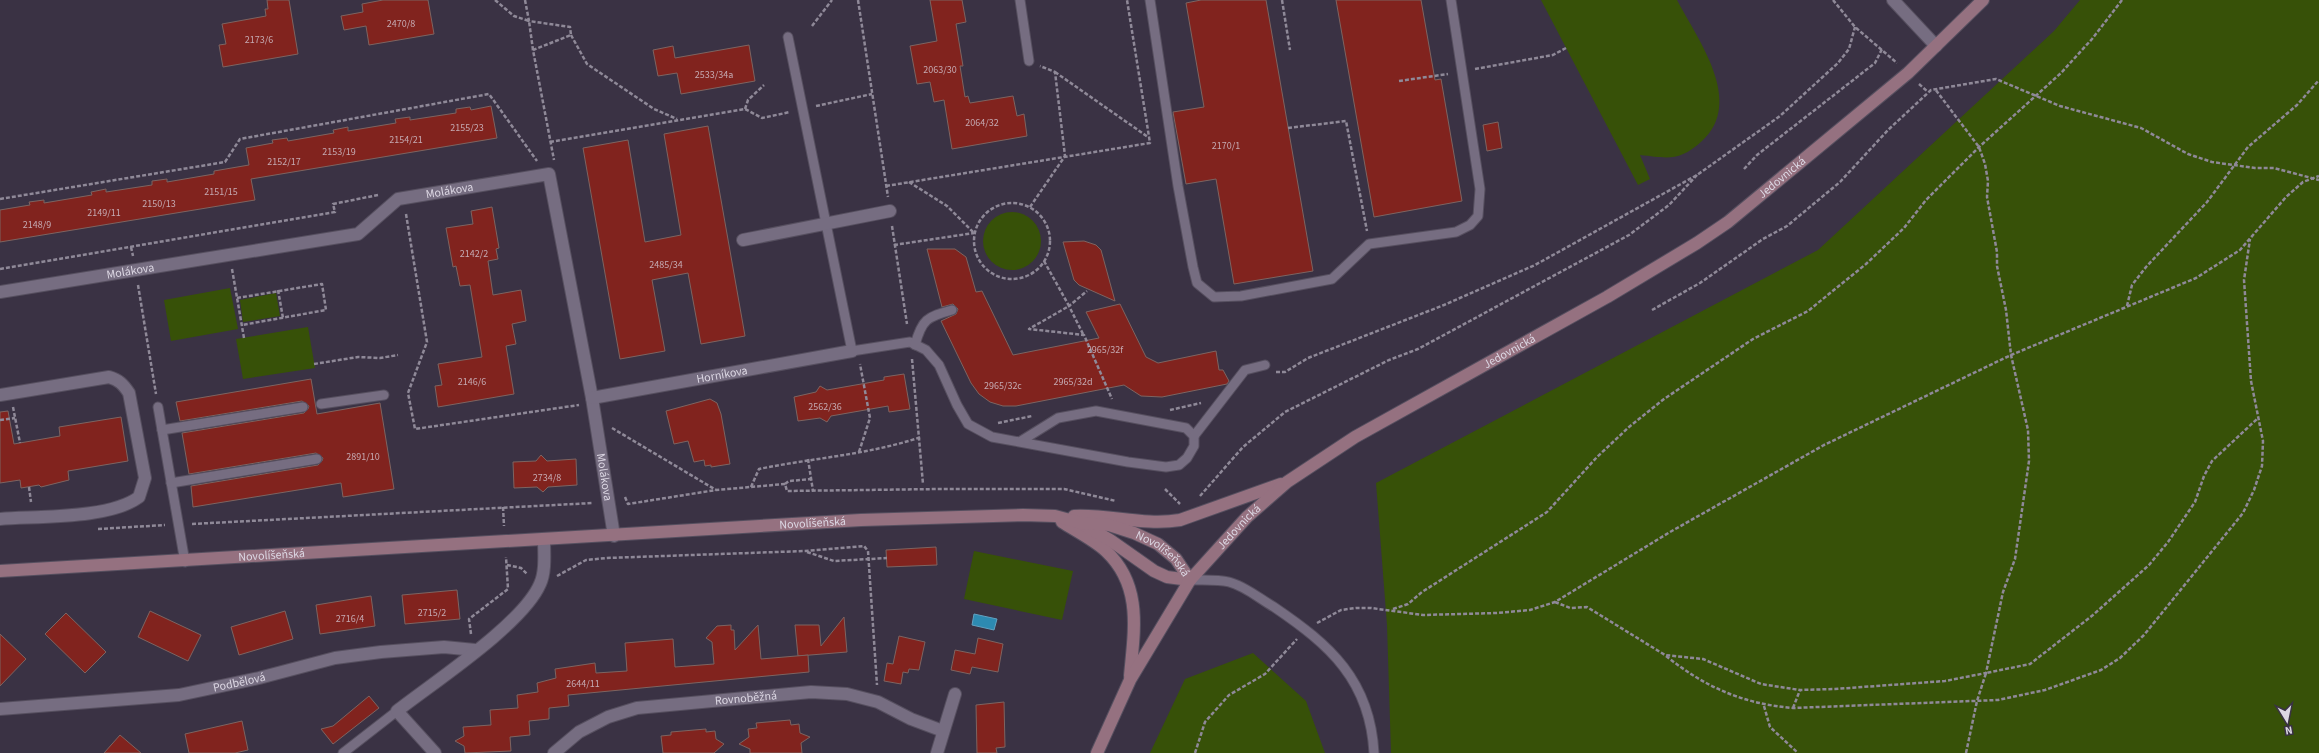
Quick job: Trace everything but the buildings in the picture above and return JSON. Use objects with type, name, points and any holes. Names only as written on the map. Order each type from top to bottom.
[{"type":"street","points":[[1893,0],[1936,46]]},
{"type":"street","name":"Jedovnická","points":[[1097,753],[1130,680],[1190,580],[1247,517],[1287,482],[1354,437],[1514,350],[1697,243],[1757,199],[1908,73],[1983,0]]},
{"type":"street","name":"Molákova","points":[[0,292],[358,234],[398,200],[549,174],[592,398],[614,536]]},
{"type":"street","points":[[743,240],[890,212]]},
{"type":"street","name":"Horníkova","points":[[592,398],[855,351]]},
{"type":"street","points":[[0,395],[108,377],[115,379],[123,384],[128,393],[145,478],[139,496],[122,507],[73,514],[0,519]]},
{"type":"street","points":[[1055,516],[1111,516],[1163,523],[1180,520],[1287,482]]},
{"type":"street","points":[[1055,516],[1105,551],[1120,568],[1130,590],[1135,613],[1130,680]]},
{"type":"street","name":"Novolíšeňská","points":[[0,571],[185,562],[861,520],[1055,516],[1081,523],[1109,525],[1134,533],[1158,544],[1176,560],[1190,580]]},
{"type":"street","name":"Novolíšeňská","points":[[1081,523],[1110,540],[1154,572],[1167,577],[1190,580]]},
{"type":"street","points":[[435,753],[397,711],[476,650],[523,609],[531,600],[543,576],[544,539]]},
{"type":"street","name":"Podbělová","points":[[0,709],[179,695],[252,680],[335,658],[381,652],[462,647],[476,650]]},
{"type":"street","name":"Rovnoběžná","points":[[554,753],[578,732],[608,717],[637,708],[811,692],[847,694],[878,702],[911,719],[943,731]]},
{"type":"street","points":[[937,753],[955,694]]},
{"type":"lane","points":[[1020,0],[1029,61]]},
{"type":"lane","points":[[1150,0],[1178,186],[1197,283],[1214,297],[1241,296],[1332,279],[1369,244],[1456,232],[1470,225],[1478,216],[1480,189],[1451,0]]},
{"type":"lane","points":[[788,37],[855,351],[910,342],[926,350],[939,365],[957,405],[968,424],[992,437],[1021,441],[1128,462],[1166,467],[1179,465],[1187,458],[1194,446],[1194,436],[1245,370],[1267,369]]},
{"type":"lane","points":[[915,345],[918,331],[924,321],[952,310]]},
{"type":"lane","points":[[321,404],[384,395]]},
{"type":"lane","points":[[158,407],[185,562]]},
{"type":"lane","points":[[162,430],[303,407]]},
{"type":"lane","points":[[1021,441],[1058,418],[1096,411],[1186,428],[1194,436]]},
{"type":"lane","points":[[171,483],[317,459]]},
{"type":"lane","points":[[1190,580],[1229,582],[1258,597],[1306,629],[1324,644],[1350,676],[1369,721],[1374,753]]},
{"type":"lane","points":[[343,753],[397,711]]},
{"type":"path","points":[[495,0],[514,16],[528,21],[570,27],[571,35],[587,64],[654,109],[678,120]]},
{"type":"path","points":[[524,0],[550,142],[745,108],[762,118],[796,111]]},
{"type":"path","points":[[812,26],[832,0]]},
{"type":"path","points":[[858,0],[886,186],[1150,143],[1126,0]]},
{"type":"path","points":[[1282,0],[1290,50]]},
{"type":"path","points":[[1833,0],[1856,27],[1928,92]]},
{"type":"path","points":[[1391,610],[1408,604],[1422,592],[1547,512],[1629,427],[1664,399],[1753,339],[1808,310],[1837,288],[1904,228],[1926,200],[1979,147],[2037,96],[2092,39],[2122,0]]},
{"type":"path","points":[[1267,369],[1285,372],[1308,358],[1444,305],[1535,264],[1697,175],[1780,116],[1838,63],[1850,49],[1856,27]]},
{"type":"path","points":[[533,50],[571,35]]},
{"type":"path","points":[[1553,55],[1566,48]]},
{"type":"path","points":[[1744,169],[1757,155],[1875,63],[1882,49]]},
{"type":"path","points":[[1029,61],[1055,72],[1149,137]]},
{"type":"path","points":[[1030,207],[1065,156],[1055,72]]},
{"type":"path","points":[[1652,310],[1700,283],[1763,239],[1787,226],[1840,182],[1888,130],[1928,92],[1935,89],[1996,79],[2060,106],[2141,128],[2188,154],[2212,162],[2236,166],[2274,168],[2319,180]]},
{"type":"path","points":[[2127,306],[2132,285],[2146,267],[2207,202],[2236,166],[2248,147],[2297,105],[2319,80]]},
{"type":"path","points":[[745,108],[748,100],[764,85]]},
{"type":"path","points":[[1935,89],[1979,147],[1988,181],[1987,197],[2011,356],[2028,430],[2029,461],[2014,559],[2003,592],[1996,633],[1977,701],[1966,753]]},
{"type":"path","points":[[0,199],[225,162],[240,139],[489,94],[540,165]]},
{"type":"path","points":[[811,107],[872,94]]},
{"type":"path","points":[[1288,128],[1346,121],[1369,244]]},
{"type":"path","points":[[547,164],[555,162]]},
{"type":"path","points":[[1194,500],[1243,447],[1285,412],[1389,360],[1418,349],[1629,236],[1669,205],[1697,175]]},
{"type":"path","points":[[1196,753],[1205,722],[1229,695],[1265,674],[1306,629],[1341,610],[1370,608],[1423,615],[1497,613],[1530,610],[1555,602],[1670,532],[1824,444],[2011,356],[2196,278],[2240,250],[2286,197],[2302,182],[2319,176]]},
{"type":"path","points":[[909,182],[947,206],[974,233]]},
{"type":"path","points":[[0,270],[335,212],[333,204],[382,194]]},
{"type":"path","points":[[1007,203],[1030,207],[1043,220],[1050,236],[1049,249],[1044,261],[1037,270],[1027,276],[1015,279],[1003,278],[992,274],[982,266],[976,256],[974,233],[982,217],[996,206],[1007,203]]},
{"type":"path","points":[[405,211],[427,342],[408,393],[415,429],[578,406],[592,398]]},
{"type":"path","points":[[894,246],[974,233]]},
{"type":"path","points":[[1555,602],[1570,608],[1587,608],[1665,655],[1687,673],[1714,689],[1764,706],[1793,708],[1998,700],[2045,690],[2101,670],[2120,658],[2144,635],[2243,513],[2254,490],[2262,466],[2262,441],[2251,381],[2244,280],[2250,239]]},
{"type":"path","points":[[131,247],[158,407]]},
{"type":"path","points":[[229,255],[244,338]]},
{"type":"path","points":[[1044,261],[1084,335],[1114,404],[1110,403]]},
{"type":"path","points":[[237,298],[278,290],[322,284],[326,310],[242,325]]},
{"type":"path","points":[[278,290],[283,318]]},
{"type":"path","points":[[1084,335],[1029,329],[1069,306],[1087,291]]},
{"type":"path","points":[[855,351],[870,418],[859,453]]},
{"type":"path","points":[[314,364],[358,357],[380,358],[398,355]]},
{"type":"path","points":[[1164,411],[1223,399]]},
{"type":"path","points":[[991,422],[1036,415]]},
{"type":"path","points":[[0,420],[14,418],[20,443]]},
{"type":"path","points":[[1665,655],[1703,659],[1761,684],[1800,690],[1945,681],[2030,664],[2093,615],[2149,565],[2168,542],[2195,502],[2204,476],[2212,461],[2257,419]]},
{"type":"path","points":[[609,434],[609,426],[716,490]]},
{"type":"path","points":[[751,487],[758,469],[808,459],[859,453],[920,437]]},
{"type":"path","points":[[808,459],[813,491]]},
{"type":"path","points":[[623,491],[628,504],[716,490],[785,484],[788,481],[812,479]]},
{"type":"path","points":[[785,484],[787,492],[1064,489],[1119,501]]},
{"type":"path","points":[[91,530],[596,502]]},
{"type":"path","points":[[462,647],[472,636],[469,619],[508,589],[503,507]]},
{"type":"path","points":[[1177,508],[1183,508]]},
{"type":"path","points":[[507,565],[522,568],[528,577],[560,576],[586,560],[805,551],[864,546],[868,552],[869,559],[878,702]]},
{"type":"path","points":[[805,551],[834,561],[887,558]]},
{"type":"path","points":[[1793,708],[1800,690]]},
{"type":"path","points":[[1764,706],[1770,727],[1798,753]]},
{"type":"green space","points":[[1541,0],[1677,0],[1696,33],[1714,71],[1719,90],[1719,108],[1714,125],[1702,141],[1687,152],[1673,157],[1640,155],[1650,179],[1638,185]]},
{"type":"green space","points":[[2080,0],[2319,0],[2319,753],[1391,753],[1387,625],[1376,483],[1818,250],[2054,31]]},
{"type":"green space","points":[[1006,212],[1018,212],[1033,220],[1041,235],[1041,247],[1033,262],[1018,270],[1006,270],[991,262],[983,247],[983,235],[991,220]]},
{"type":"green space","points":[[230,288],[238,329],[171,341],[164,300]]},
{"type":"green space","points":[[276,293],[280,316],[243,322],[240,300]]},
{"type":"green space","points":[[308,327],[315,368],[243,379],[236,339]]},
{"type":"green space","points":[[974,551],[1073,571],[1062,620],[964,599]]},
{"type":"green space","points":[[1253,653],[1306,701],[1325,753],[1150,753],[1185,679]]},
{"type":"water","points":[[974,614],[997,619],[994,630],[972,625]]}]
